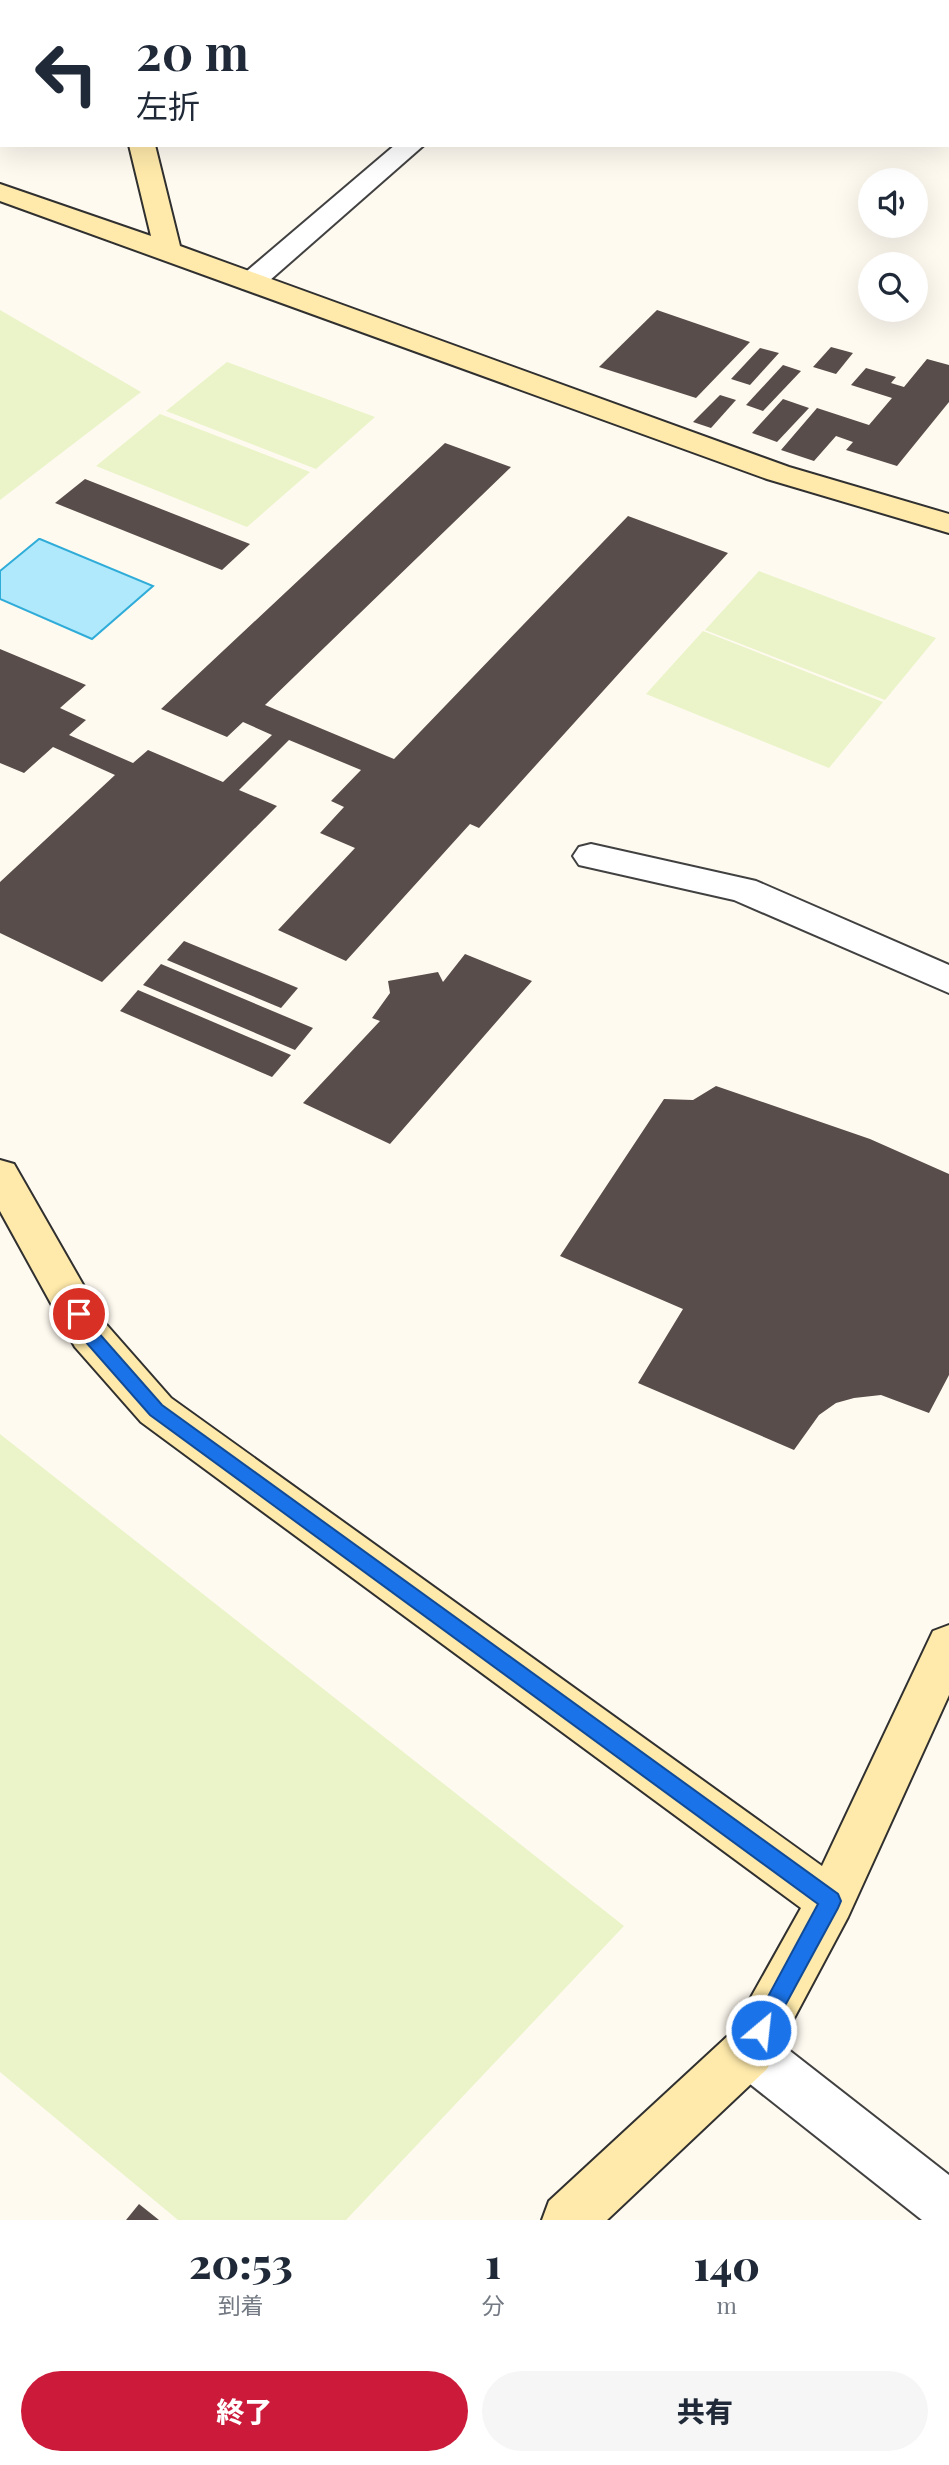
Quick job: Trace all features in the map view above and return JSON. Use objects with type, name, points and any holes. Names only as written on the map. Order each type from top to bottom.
[{"type":"street","points":[[142,147],[168,251]]},
{"type":"street","points":[[251,282],[409,147]]},
{"type":"street","points":[[0,192],[778,474],[949,524]]},
{"type":"street","points":[[591,856],[743,890],[949,980]]},
{"type":"street","points":[[0,1175],[90,1335],[156,1410],[831,1901]]},
{"type":"street","points":[[568,2220],[749,2051],[831,1901],[949,1645]]},
{"type":"street","points":[[749,2051],[949,2208]]},
{"type":"green space","points":[[0,310],[141,392],[0,500]]},
{"type":"green space","points":[[227,362],[375,417],[316,469],[166,411]]},
{"type":"green space","points":[[160,414],[310,472],[247,527],[96,466]]},
{"type":"green space","points":[[759,571],[936,638],[885,700],[705,630]]},
{"type":"green space","points":[[703,631],[883,702],[829,768],[646,694]]},
{"type":"green space","points":[[0,1434],[624,1926],[346,2220],[178,2220],[0,2072]]},
{"type":"water","points":[[39,539],[153,586],[92,639],[0,599],[0,571]]},
{"type":"building","points":[[657,310],[750,342],[696,398],[599,367]]},
{"type":"building","points":[[831,347],[853,353],[836,374],[813,367]]},
{"type":"building","points":[[760,348],[779,353],[750,385],[731,379]]},
{"type":"building","points":[[927,359],[949,365],[949,402],[897,466],[846,450],[853,442],[836,436],[814,461],[781,450],[817,408],[869,425],[892,398],[851,385],[866,368],[896,377],[891,383],[904,387]]},
{"type":"building","points":[[783,365],[801,371],[763,411],[746,405]]},
{"type":"building","points":[[720,395],[736,400],[711,428],[693,422]]},
{"type":"building","points":[[783,399],[809,408],[777,442],[752,433]]},
{"type":"building","points":[[445,443],[511,467],[265,705],[394,759],[628,516],[728,553],[479,828],[470,824],[346,961],[278,930],[355,848],[320,833],[344,807],[331,801],[361,770],[289,740],[239,790],[277,806],[102,982],[0,933],[0,882],[115,775],[53,747],[24,773],[0,763],[0,649],[86,685],[60,708],[86,720],[69,735],[133,763],[148,750],[223,782],[272,735],[243,722],[227,737],[161,709]]},
{"type":"building","points":[[85,479],[250,544],[222,570],[55,503]]},
{"type":"building","points":[[184,941],[298,988],[281,1008],[167,960]]},
{"type":"building","points":[[465,954],[532,981],[390,1144],[303,1103],[380,1021],[372,1018],[390,993],[388,981],[438,972],[443,982]]},
{"type":"building","points":[[161,964],[313,1028],[295,1050],[143,985]]},
{"type":"building","points":[[138,990],[291,1055],[272,1077],[120,1011]]},
{"type":"building","points":[[716,1086],[870,1139],[949,1174],[949,1375],[929,1413],[881,1395],[854,1398],[836,1403],[819,1415],[794,1450],[638,1383],[683,1309],[560,1256],[664,1099],[693,1100]]},
{"type":"building","points":[[139,2204],[159,2220],[126,2220]]},
{"type":"route","points":[[79,1314],[90,1335],[156,1410],[831,1901],[761,2030]]}]
